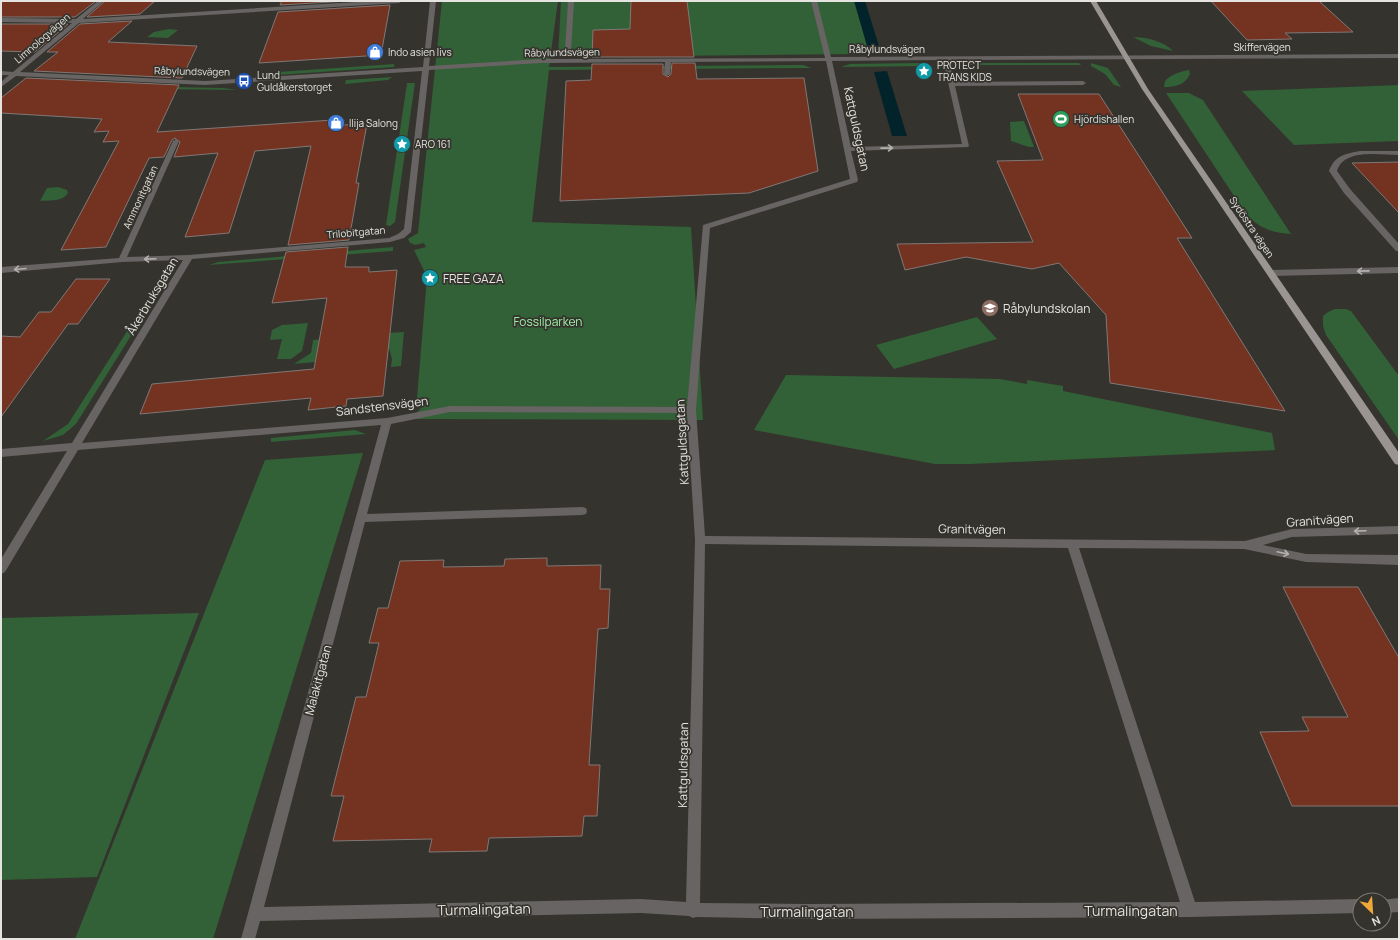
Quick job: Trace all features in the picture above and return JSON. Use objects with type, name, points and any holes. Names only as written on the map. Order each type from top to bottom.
[{"type":"main road","name":"Sydöstra vägen","points":[[1092,1],[1125,58],[1399,461]]},
{"type":"street","name":"Limnologvägen","points":[[1,85],[101,1]]},
{"type":"street","points":[[1,20],[76,21],[399,1]]},
{"type":"street","name":"Trilobitgatan","points":[[189,257],[390,240],[401,236],[408,230],[433,1]]},
{"type":"street","points":[[568,51],[571,1]]},
{"type":"street","name":"Kattguldsgatan","points":[[693,911],[700,540],[691,410],[706,227],[854,180],[814,1]]},
{"type":"street","name":"Skiffervägen","points":[[1125,58],[1399,56]]},
{"type":"street","name":"Råbylundsvägen","points":[[1,73],[205,84],[541,61],[1125,58]]},
{"type":"street","points":[[848,149],[966,146],[946,59]]},
{"type":"street","points":[[668,61],[668,74]]},
{"type":"street","points":[[951,84],[1083,83]]},
{"type":"street","name":"Ammonitgatan","points":[[122,260],[176,141]]},
{"type":"street","points":[[1399,153],[1357,154],[1344,156],[1336,161],[1332,172],[1399,249]]},
{"type":"street","name":"Åkerbruksgatan","points":[[1,270],[122,260],[189,257]]},
{"type":"street","name":"Åkerbruksgatan","points":[[1,569],[189,257]]},
{"type":"street","points":[[1271,273],[1399,270]]},
{"type":"street","name":"Sandstensvägen","points":[[1,453],[387,420],[450,409],[691,410]]},
{"type":"street","name":"Malakitgatan","points":[[248,939],[387,420]]},
{"type":"street","points":[[361,518],[582,511]]},
{"type":"street","name":"Granitvägen","points":[[1244,545],[1292,533],[1399,530]]},
{"type":"street","name":"Granitvägen","points":[[700,540],[1244,545],[1306,558],[1399,560]]},
{"type":"street","points":[[1072,543],[1190,910]]},
{"type":"street","name":"Turmalingatan","points":[[255,914],[641,906],[693,911],[1190,910],[1352,906]]},
{"type":"green space","name":"Fossilparken","points":[[442,1],[558,1],[549,67],[803,65],[811,68],[549,70],[532,222],[691,227],[703,420],[411,419],[430,398],[417,398],[427,277],[414,250],[426,247],[424,243],[415,245],[410,243],[408,239],[418,233]]},
{"type":"green space","points":[[561,1],[856,1],[861,18],[878,49],[855,54],[558,57]]},
{"type":"green space","points":[[169,29],[178,30],[168,38],[147,37],[154,32]]},
{"type":"green space","points":[[1133,37],[1154,40],[1173,51],[1151,46]]},
{"type":"green space","points":[[920,63],[931,66],[841,67],[850,64]]},
{"type":"green space","points":[[968,63],[1079,63],[1081,65],[968,65]]},
{"type":"green space","points":[[1091,63],[1108,68],[1121,87],[1114,85],[1105,74],[1091,66]]},
{"type":"green space","points":[[394,64],[394,67],[277,75],[278,72]]},
{"type":"green space","points":[[1189,70],[1190,74],[1185,81],[1176,86],[1164,87],[1165,81],[1170,77]]},
{"type":"green space","points":[[392,77],[388,80],[345,84],[346,80]]},
{"type":"green space","points":[[407,83],[415,83],[395,222],[390,226],[386,225]]},
{"type":"green space","points":[[1399,85],[1399,141],[1294,145],[1242,91]]},
{"type":"green space","points":[[173,87],[223,88],[237,90],[156,89]]},
{"type":"green space","points":[[1166,93],[1189,93],[1203,100],[1291,234],[1266,229],[1246,214]]},
{"type":"green space","points":[[1024,121],[1034,147],[1029,147],[1011,141],[1010,122]]},
{"type":"green space","points":[[58,187],[67,190],[68,193],[59,199],[40,201],[47,188]]},
{"type":"green space","points":[[393,247],[393,251],[209,265],[218,262]]},
{"type":"green space","points":[[159,281],[165,281],[76,424],[63,435],[43,441],[68,424]]},
{"type":"green space","points":[[1335,309],[1346,309],[1351,311],[1399,376],[1399,440],[1326,335],[1323,326],[1323,316]]},
{"type":"green space","points":[[977,317],[997,339],[894,369],[876,345]]},
{"type":"green space","points":[[308,323],[302,351],[291,359],[277,359],[282,339],[270,340],[272,330],[282,325]]},
{"type":"green space","points":[[404,332],[401,366],[391,367],[392,359],[389,348],[374,345],[375,334]]},
{"type":"green space","points":[[371,335],[315,362],[294,364],[311,353],[313,340]]},
{"type":"green space","points":[[786,375],[1000,379],[1027,384],[1027,380],[1063,386],[1063,391],[1272,433],[1275,450],[971,464],[935,464],[754,430]]},
{"type":"green space","points":[[355,430],[366,434],[271,442],[271,438]]},
{"type":"green space","points":[[363,453],[213,939],[75,939],[265,460]]},
{"type":"green space","points":[[199,613],[97,877],[1,880],[1,618]]},
{"type":"water","points":[[854,1],[865,1],[879,46],[867,46]]},
{"type":"water","points":[[887,71],[907,136],[892,136],[874,72]]},
{"type":"building","points":[[1,1],[96,1],[75,17],[1,17]]},
{"type":"building","points":[[105,1],[155,1],[140,14],[87,17]]},
{"type":"building","points":[[282,1],[348,1],[280,5]]},
{"type":"building","points":[[631,1],[687,1],[694,57],[592,57],[593,30],[630,29]]},
{"type":"building","points":[[1211,1],[1319,1],[1353,32],[1285,33],[1292,39],[1247,40]]},
{"type":"building","points":[[390,5],[381,55],[259,63],[278,12]]},
{"type":"building","points":[[132,21],[108,42],[197,46],[182,78],[34,71],[58,52],[47,52],[80,24]]},
{"type":"building","points":[[1,24],[68,24],[35,52],[1,51]]},
{"type":"building","points":[[672,63],[695,63],[697,79],[804,78],[818,171],[749,193],[560,201],[566,81],[591,80],[592,64],[663,64],[663,74],[668,77],[671,74]]},
{"type":"building","points":[[26,78],[179,85],[157,132],[333,120],[344,120],[343,125],[367,124],[356,183],[359,183],[349,240],[288,245],[311,146],[255,151],[229,233],[185,237],[218,153],[174,157],[180,142],[175,138],[172,140],[164,157],[149,158],[106,247],[61,250],[119,141],[103,142],[109,131],[94,132],[102,119],[1,113],[1,98]]},
{"type":"building","points":[[1018,94],[1099,94],[1192,238],[1177,238],[1285,411],[1110,383],[1106,315],[1059,263],[1032,269],[966,257],[905,270],[897,244],[1033,242],[997,161],[1043,160]]},
{"type":"building","points":[[1399,162],[1399,213],[1352,163]]},
{"type":"building","points":[[348,247],[345,267],[369,267],[369,272],[397,270],[383,396],[347,399],[346,406],[308,410],[311,398],[140,414],[152,384],[314,369],[327,298],[272,303],[286,252]]},
{"type":"building","points":[[76,279],[110,279],[78,324],[68,324],[1,417],[1,336],[20,337],[39,312],[51,312]]},
{"type":"building","points":[[547,558],[547,566],[601,565],[600,589],[610,589],[608,628],[598,629],[589,765],[600,765],[597,816],[584,816],[582,836],[489,838],[487,851],[429,852],[432,839],[333,841],[344,796],[331,796],[356,697],[366,697],[379,643],[369,643],[378,608],[388,608],[400,561],[444,560],[443,567],[504,566],[505,559]]},
{"type":"building","points":[[1283,587],[1358,587],[1399,658],[1399,806],[1292,806],[1260,732],[1309,731],[1302,717],[1348,717]]},
{"type":"place","name":"Indo asien livs","points":[[375,52]]},
{"type":"place","name":"PROTECT TRANS KIDS","points":[[924,71]]},
{"type":"place","name":"Lund Guldåkerstorget","points":[[244,81]]},
{"type":"place","name":"Hjördishallen","points":[[1061,119]]},
{"type":"place","name":"Ilija Salong","points":[[336,123]]},
{"type":"place","name":"ARO 161","points":[[402,144]]},
{"type":"place","name":"FREE GAZA","points":[[430,278]]},
{"type":"place","name":"Råbylundskolan","points":[[990,308]]}]
